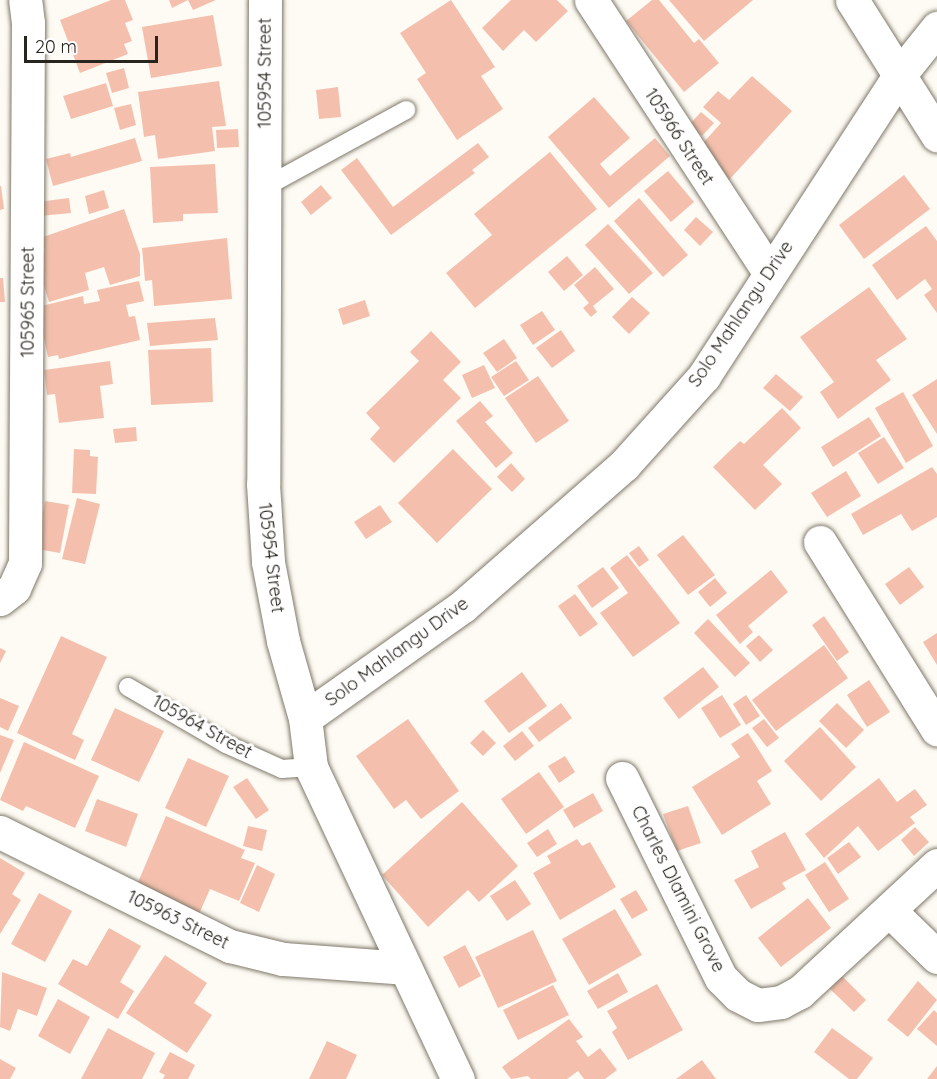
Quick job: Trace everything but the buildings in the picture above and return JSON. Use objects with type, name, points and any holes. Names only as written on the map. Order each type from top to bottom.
[{"type":"street","name":"105965 Street","points":[[2,598],[18,582],[26,563],[28,23],[25,0]]},
{"type":"street","name":"105954 Street","points":[[264,0],[262,472],[268,562],[283,641],[305,718],[311,767],[458,1079]]},
{"type":"street","name":"105966 Street","points":[[591,0],[769,272]]},
{"type":"street","points":[[852,0],[901,73],[937,135]]},
{"type":"street","name":"Solo Mahlangu Drive","points":[[305,718],[463,606],[624,465],[704,376],[769,272],[901,73],[937,28]]},
{"type":"street","points":[[820,542],[937,729]]},
{"type":"street","name":"Charles Dlamini Grove","points":[[622,778],[721,978],[738,994],[758,1005],[781,1002],[800,992],[937,865]]},
{"type":"street","name":"105963 Street","points":[[0,832],[230,946],[283,959],[405,968]]},
{"type":"street","points":[[889,910],[937,957]]},
{"type":"lane","points":[[265,188],[406,110]]},
{"type":"lane","name":"105964 Street","points":[[128,687],[226,744],[282,768],[311,767]]}]
